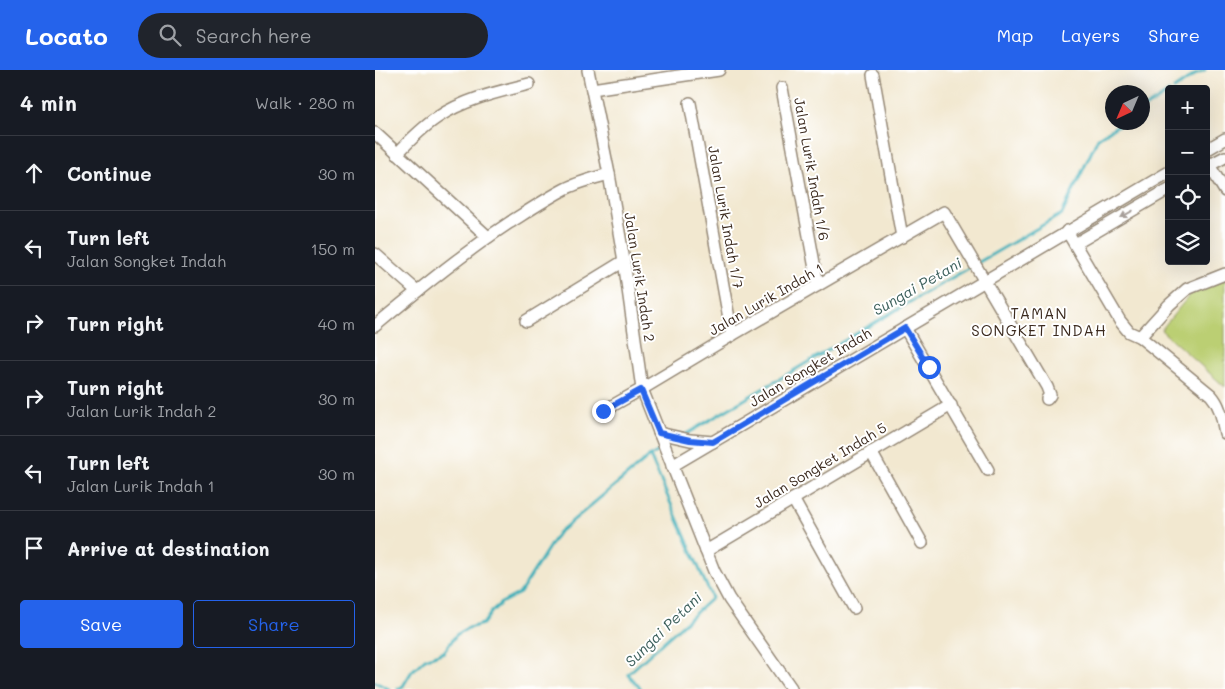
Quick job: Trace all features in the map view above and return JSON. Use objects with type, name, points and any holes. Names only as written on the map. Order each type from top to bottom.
[{"type":"street","name":"Jalan Lurik Indah 2","points":[[588,70],[624,261],[641,390],[714,571],[729,599],[791,688]]},
{"type":"street","points":[[592,89],[719,70]]},
{"type":"street","points":[[873,75],[902,237]]},
{"type":"street","points":[[397,154],[427,125],[447,112],[481,97],[529,84]]},
{"type":"street","name":"Jalan Lurik Indah 1/6","points":[[782,88],[818,286]]},
{"type":"street","name":"Jalan Lurik Indah 1/7","points":[[690,103],[732,336]]},
{"type":"street","points":[[375,134],[488,236]]},
{"type":"street","points":[[1210,148],[1225,139]]},
{"type":"street","points":[[1210,163],[1225,156]]},
{"type":"street","points":[[1210,168],[1225,191]]},
{"type":"street","points":[[375,326],[488,236],[566,189],[587,180],[609,174]]},
{"type":"street","name":"Jalan Songket Indah","points":[[672,466],[905,328],[982,276],[1067,231],[1165,174]]},
{"type":"street","points":[[1075,244],[1165,191]]},
{"type":"street","name":"Jalan Lurik Indah 1","points":[[603,411],[944,212],[982,276]]},
{"type":"street","points":[[1067,231],[1120,322],[1129,332],[1139,337],[1211,395],[1220,408],[1225,433]]},
{"type":"street","points":[[375,254],[417,291]]},
{"type":"street","points":[[526,321],[624,261]]},
{"type":"street","points":[[1139,337],[1187,289],[1225,274]]},
{"type":"street","points":[[982,276],[1047,387],[1050,395],[1047,399]]},
{"type":"street","points":[[905,328],[988,470]]},
{"type":"street","name":"Jalan Songket Indah 5","points":[[706,550],[951,405]]},
{"type":"street","points":[[659,433],[690,440],[713,442]]},
{"type":"street","points":[[871,452],[922,543]]},
{"type":"street","points":[[793,499],[854,608]]},
{"type":"green space","points":[[1225,279],[1225,387],[1161,330],[1193,291]]},
{"type":"waterway","name":"Sungai Petani","points":[[1180,85],[1205,70]]},
{"type":"waterway","name":"Sungai Petani","points":[[1150,104],[1165,95]]},
{"type":"waterway","name":"Sungai Petani","points":[[686,434],[1062,214],[1098,138],[1110,130]]},
{"type":"waterway","name":"Sungai Petani","points":[[641,689],[628,674],[712,598],[650,456],[659,451]]},
{"type":"waterway","points":[[398,689],[403,686],[412,671],[425,659],[444,652],[456,635],[468,628],[483,624],[493,610],[501,603],[520,593],[558,533],[650,456]]},
{"type":"waterway","points":[[375,682],[389,689]]},
{"type":"district","name":"TAMAN SONGKET INDAH","points":[[1039,322]]},
{"type":"route","points":[[603,411],[641,390],[659,433],[690,440],[713,442],[905,328],[929,367]]}]
